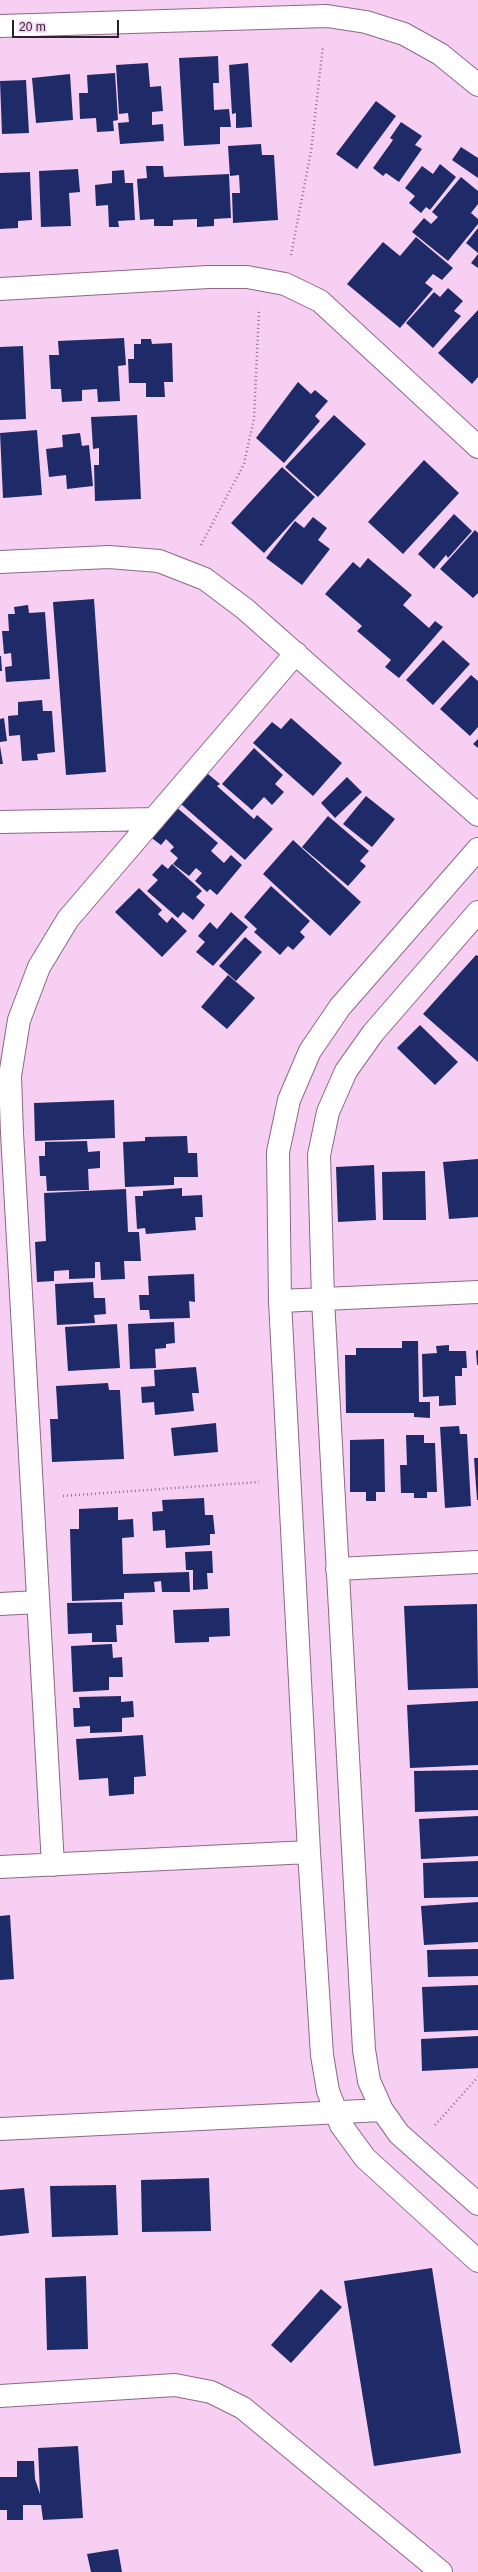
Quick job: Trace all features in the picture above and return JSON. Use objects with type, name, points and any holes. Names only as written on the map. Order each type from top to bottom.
[{"type":"street","points":[[0,26],[327,16],[366,22],[404,34],[440,54],[478,85]]},
{"type":"street","points":[[0,289],[208,277],[261,280],[285,284],[320,301],[478,447]]},
{"type":"street","points":[[0,562],[109,557],[159,561],[205,579],[246,609],[478,815]]},
{"type":"street","points":[[53,1864],[10,1076],[19,1020],[39,967],[68,919],[296,653]]},
{"type":"street","points":[[0,822],[154,819]]},
{"type":"street","points":[[478,849],[340,1007],[310,1051],[289,1100],[278,1152],[280,1301],[309,1852],[322,2055],[328,2091],[341,2125],[365,2158],[478,2261]]},
{"type":"street","points":[[478,912],[373,1033],[346,1071],[328,1112],[319,1155],[323,1299],[336,1569],[364,2050],[369,2081],[382,2110],[399,2134],[478,2204]]},
{"type":"street","points":[[280,1301],[478,1292]]},
{"type":"street","points":[[336,1569],[478,1562]]},
{"type":"street","points":[[0,1604],[38,1602]]},
{"type":"street","points":[[0,1867],[309,1852]]},
{"type":"street","points":[[0,2129],[382,2110]]},
{"type":"street","points":[[0,2396],[175,2385],[210,2392],[243,2408],[441,2572]]},
{"type":"path","points":[[285,284],[311,151],[327,16]]},
{"type":"path","points":[[187,571],[244,464],[254,418],[261,280]]},
{"type":"path","points":[[32,1498],[290,1480]]},
{"type":"path","points":[[414,2148],[478,2077]]},
{"type":"building","points":[[218,56],[219,83],[213,83],[214,110],[229,109],[231,127],[220,127],[220,144],[184,146],[179,58]]},
{"type":"building","points":[[148,63],[150,87],[161,86],[163,111],[152,112],[152,125],[163,124],[164,141],[120,144],[118,123],[129,122],[128,113],[119,114],[116,65]]},
{"type":"building","points":[[248,63],[252,127],[236,128],[236,113],[232,114],[229,65]]},
{"type":"building","points":[[115,73],[118,120],[113,121],[114,131],[97,132],[96,118],[80,119],[79,93],[88,93],[87,75]]},
{"type":"building","points":[[70,74],[73,120],[36,123],[32,78]]},
{"type":"building","points":[[26,80],[29,133],[2,134],[0,81]]},
{"type":"building","points":[[376,101],[396,116],[357,169],[336,154]]},
{"type":"building","points":[[401,122],[422,136],[415,145],[422,149],[399,182],[386,173],[383,176],[373,168],[393,140],[390,138]]},
{"type":"building","points":[[261,144],[262,155],[274,155],[278,220],[233,223],[232,193],[240,193],[239,175],[230,176],[228,146]]},
{"type":"building","points":[[461,147],[478,158],[478,178],[452,160]]},
{"type":"building","points":[[440,164],[456,177],[430,210],[426,207],[421,213],[409,203],[415,196],[405,188],[422,166],[433,174]]},
{"type":"building","points":[[146,166],[163,166],[164,177],[229,174],[231,218],[214,219],[214,226],[197,227],[197,219],[173,220],[173,226],[154,226],[154,219],[140,220],[137,179],[147,178]]},
{"type":"building","points":[[78,169],[80,192],[69,193],[71,226],[41,227],[39,171]]},
{"type":"building","points":[[124,170],[125,183],[133,183],[135,220],[118,221],[119,227],[109,227],[108,205],[96,206],[95,185],[112,183],[112,171]]},
{"type":"building","points":[[30,172],[32,220],[18,221],[18,228],[0,229],[0,173]]},
{"type":"building","points":[[461,177],[478,191],[478,204],[471,213],[478,219],[478,224],[448,261],[412,232],[424,218],[431,224],[438,217],[432,212]]},
{"type":"building","points":[[478,228],[478,253],[466,243]]},
{"type":"building","points":[[416,237],[453,268],[442,280],[433,274],[425,283],[433,289],[400,328],[347,284],[383,242],[400,256]]},
{"type":"building","points":[[478,254],[478,268],[471,263]]},
{"type":"building","points":[[448,288],[463,301],[454,311],[461,316],[433,348],[406,323],[434,292],[440,297]]},
{"type":"building","points":[[478,310],[478,377],[472,384],[438,353]]},
{"type":"building","points":[[124,338],[126,365],[118,366],[120,401],[98,402],[97,389],[82,390],[82,401],[62,402],[61,389],[51,389],[49,355],[59,355],[58,341]]},
{"type":"building","points":[[141,339],[151,339],[152,344],[172,343],[173,382],[164,382],[165,397],[146,397],[146,383],[129,383],[128,359],[134,359],[134,344],[141,344]]},
{"type":"building","points":[[23,346],[26,419],[0,420],[0,347]]},
{"type":"building","points":[[298,382],[311,394],[315,390],[328,401],[315,416],[320,421],[284,463],[256,438]]},
{"type":"building","points":[[137,415],[141,499],[95,501],[94,465],[99,465],[99,448],[93,449],[91,417]]},
{"type":"building","points":[[334,415],[366,444],[318,497],[285,467]]},
{"type":"building","points":[[37,430],[42,495],[3,498],[0,433]]},
{"type":"building","points":[[80,433],[82,446],[89,445],[93,486],[67,489],[66,475],[49,477],[46,449],[63,447],[62,435]]},
{"type":"building","points":[[424,460],[459,493],[403,554],[368,522]]},
{"type":"building","points":[[282,467],[315,497],[264,553],[231,523]]},
{"type":"building","points":[[454,514],[472,531],[448,558],[446,555],[434,569],[418,554]]},
{"type":"building","points":[[313,517],[327,528],[318,540],[330,549],[302,585],[266,558],[295,521],[304,528]]},
{"type":"building","points":[[475,530],[478,533],[478,593],[473,598],[440,569]]},
{"type":"building","points":[[368,558],[412,595],[403,605],[429,628],[435,621],[443,627],[399,678],[385,667],[391,660],[357,631],[362,626],[325,594],[353,562],[360,568]]},
{"type":"building","points":[[94,599],[106,772],[66,775],[53,602]]},
{"type":"building","points":[[28,605],[29,613],[45,612],[50,679],[6,682],[5,667],[12,666],[11,653],[4,654],[2,631],[9,631],[8,614],[15,614],[14,607]]},
{"type":"building","points":[[443,640],[470,664],[433,705],[406,680]]},
{"type":"building","points":[[1,656],[2,671],[0,671]]},
{"type":"building","points":[[471,675],[478,681],[478,727],[470,736],[440,709]]},
{"type":"building","points":[[42,700],[43,711],[52,711],[55,752],[37,754],[38,760],[22,761],[20,735],[9,736],[8,716],[18,715],[18,702]]},
{"type":"building","points":[[4,718],[7,741],[0,742],[0,719]]},
{"type":"building","points":[[291,718],[342,763],[313,796],[253,743],[272,722],[281,729]]},
{"type":"building","points":[[478,739],[478,748],[473,744]]},
{"type":"building","points":[[0,746],[3,764],[0,764]]},
{"type":"building","points":[[254,748],[283,775],[275,784],[284,792],[272,805],[264,797],[252,810],[222,784]]},
{"type":"building","points":[[208,774],[220,784],[217,786],[254,819],[257,815],[273,829],[245,860],[181,804]]},
{"type":"building","points":[[347,777],[362,792],[335,818],[321,803]]},
{"type":"building","points":[[366,796],[395,819],[372,847],[343,824]]},
{"type":"building","points":[[175,806],[218,843],[211,851],[224,863],[231,855],[242,865],[217,895],[210,889],[207,892],[195,881],[202,873],[196,868],[189,876],[173,864],[178,858],[170,851],[174,847],[166,839],[161,845],[149,836]]},
{"type":"building","points":[[328,816],[369,851],[360,861],[366,866],[348,886],[302,847]]},
{"type":"building","points":[[293,840],[361,902],[330,936],[263,874]]},
{"type":"building","points":[[162,864],[168,869],[172,864],[202,891],[196,897],[205,905],[193,920],[183,912],[178,918],[147,891],[158,880],[152,875]]},
{"type":"building","points":[[271,886],[310,921],[300,932],[305,937],[293,950],[288,946],[280,955],[254,932],[257,929],[244,917]]},
{"type":"building","points":[[139,888],[162,910],[158,914],[167,923],[172,917],[187,931],[162,957],[115,912]]},
{"type":"building","points":[[231,912],[248,927],[213,966],[196,952],[205,942],[198,936],[210,922],[217,929]]},
{"type":"building","points":[[245,937],[262,952],[236,981],[219,966]]},
{"type":"building","points":[[476,955],[478,956],[478,1062],[423,1014]]},
{"type":"building","points":[[228,975],[255,998],[227,1029],[201,1007]]},
{"type":"building","points":[[420,1025],[458,1062],[435,1085],[397,1048]]},
{"type":"building","points":[[114,1100],[115,1138],[35,1141],[34,1103]]},
{"type":"building","points":[[187,1136],[188,1153],[197,1153],[198,1177],[174,1177],[174,1185],[125,1187],[123,1142],[145,1141],[145,1137]]},
{"type":"building","points":[[87,1141],[88,1152],[100,1151],[100,1168],[88,1169],[89,1190],[47,1191],[46,1176],[40,1176],[39,1156],[45,1156],[45,1142]]},
{"type":"building","points":[[478,1159],[478,1217],[449,1219],[443,1162]]},
{"type":"building","points":[[374,1165],[376,1220],[338,1222],[336,1167]]},
{"type":"building","points":[[425,1171],[426,1220],[383,1220],[382,1172]]},
{"type":"building","points":[[182,1188],[182,1196],[202,1195],[203,1217],[195,1217],[196,1230],[146,1234],[145,1228],[137,1229],[135,1196],[143,1196],[143,1191]]},
{"type":"building","points":[[126,1189],[128,1232],[139,1232],[141,1261],[124,1261],[125,1279],[101,1280],[100,1262],[95,1262],[95,1278],[69,1279],[69,1270],[54,1271],[54,1281],[37,1282],[35,1242],[46,1241],[44,1193]]},
{"type":"building","points":[[194,1274],[195,1302],[189,1301],[190,1318],[150,1319],[149,1310],[140,1310],[139,1295],[149,1295],[148,1276]]},
{"type":"building","points":[[93,1282],[94,1298],[105,1298],[106,1314],[94,1315],[95,1323],[57,1325],[55,1284]]},
{"type":"building","points":[[174,1322],[175,1343],[166,1344],[166,1348],[155,1349],[156,1368],[130,1369],[128,1324]]},
{"type":"building","points":[[117,1324],[120,1368],[68,1371],[65,1327]]},
{"type":"building","points":[[402,1341],[418,1341],[419,1402],[430,1402],[430,1418],[414,1417],[414,1413],[346,1413],[345,1355],[356,1355],[356,1348],[402,1348]]},
{"type":"building","points":[[449,1345],[449,1351],[466,1351],[467,1368],[462,1368],[462,1376],[455,1376],[456,1405],[439,1406],[439,1396],[423,1397],[422,1354],[437,1353],[436,1346]]},
{"type":"building","points":[[478,1350],[478,1365],[477,1365],[476,1351]]},
{"type":"building","points":[[196,1367],[199,1393],[192,1393],[194,1411],[155,1415],[154,1402],[142,1403],[141,1387],[155,1386],[154,1370]]},
{"type":"building","points":[[108,1383],[109,1390],[120,1390],[124,1459],[52,1462],[50,1419],[58,1419],[56,1386]]},
{"type":"building","points":[[216,1423],[218,1452],[174,1456],[171,1428]]},
{"type":"building","points":[[459,1426],[460,1434],[467,1434],[471,1506],[445,1508],[440,1427]]},
{"type":"building","points":[[406,1435],[424,1435],[424,1443],[435,1443],[437,1492],[427,1492],[427,1498],[414,1498],[414,1493],[401,1493],[400,1465],[407,1465]]},
{"type":"building","points":[[384,1439],[385,1492],[376,1492],[376,1501],[366,1501],[366,1492],[350,1492],[350,1440]]},
{"type":"building","points":[[474,1458],[478,1458],[478,1500],[477,1500]]},
{"type":"building","points":[[204,1498],[205,1515],[213,1515],[215,1534],[210,1534],[210,1545],[166,1548],[165,1530],[153,1531],[152,1512],[163,1511],[162,1500]]},
{"type":"building","points":[[118,1507],[118,1520],[133,1519],[134,1537],[122,1538],[123,1574],[189,1572],[190,1592],[162,1592],[161,1581],[154,1582],[155,1592],[124,1593],[124,1599],[72,1601],[70,1529],[79,1529],[79,1509]]},
{"type":"building","points":[[212,1551],[213,1573],[207,1573],[208,1589],[193,1590],[193,1570],[186,1570],[185,1552]]},
{"type":"building","points":[[122,1602],[123,1625],[116,1625],[117,1642],[92,1642],[92,1633],[68,1634],[67,1603]]},
{"type":"building","points":[[477,1604],[478,1688],[408,1690],[404,1606]]},
{"type":"building","points":[[229,1608],[230,1636],[209,1637],[209,1642],[175,1643],[173,1610]]},
{"type":"building","points":[[112,1644],[113,1658],[122,1657],[123,1677],[109,1677],[109,1690],[73,1692],[71,1646]]},
{"type":"building","points":[[121,1696],[121,1702],[133,1701],[134,1717],[122,1718],[122,1732],[90,1733],[90,1726],[74,1727],[73,1708],[80,1708],[79,1697]]},
{"type":"building","points":[[478,1701],[478,1765],[410,1768],[407,1705]]},
{"type":"building","points":[[143,1735],[146,1776],[134,1777],[134,1794],[109,1796],[108,1778],[79,1780],[76,1739]]},
{"type":"building","points":[[478,1770],[478,1810],[415,1812],[414,1771]]},
{"type":"building","points":[[478,1816],[478,1856],[421,1859],[419,1819]]},
{"type":"building","points":[[478,1861],[478,1897],[424,1898],[423,1863]]},
{"type":"building","points":[[478,1902],[478,1942],[424,1945],[421,1906]]},
{"type":"building","points":[[10,1915],[14,1979],[0,1980],[0,1916]]},
{"type":"building","points":[[478,1949],[478,1976],[428,1977],[427,1950]]},
{"type":"building","points":[[478,1985],[478,2030],[424,2032],[422,1987]]},
{"type":"building","points":[[478,2036],[478,2068],[422,2071],[421,2039]]},
{"type":"building","points":[[209,2178],[211,2231],[142,2232],[141,2180]]},
{"type":"building","points":[[116,2185],[118,2235],[52,2237],[50,2186]]},
{"type":"building","points":[[24,2188],[29,2233],[0,2236],[0,2190]]},
{"type":"building","points":[[432,2268],[461,2453],[374,2466],[344,2281]]},
{"type":"building","points":[[86,2276],[88,2349],[47,2350],[45,2278]]},
{"type":"building","points":[[321,2289],[342,2307],[291,2363],[271,2345]]},
{"type":"building","points":[[78,2446],[83,2518],[43,2520],[41,2505],[23,2505],[23,2520],[7,2520],[7,2510],[0,2510],[0,2477],[17,2477],[17,2461],[34,2461],[35,2479],[40,2494],[38,2448]]},
{"type":"building","points":[[118,2549],[122,2572],[91,2572],[87,2554]]}]
